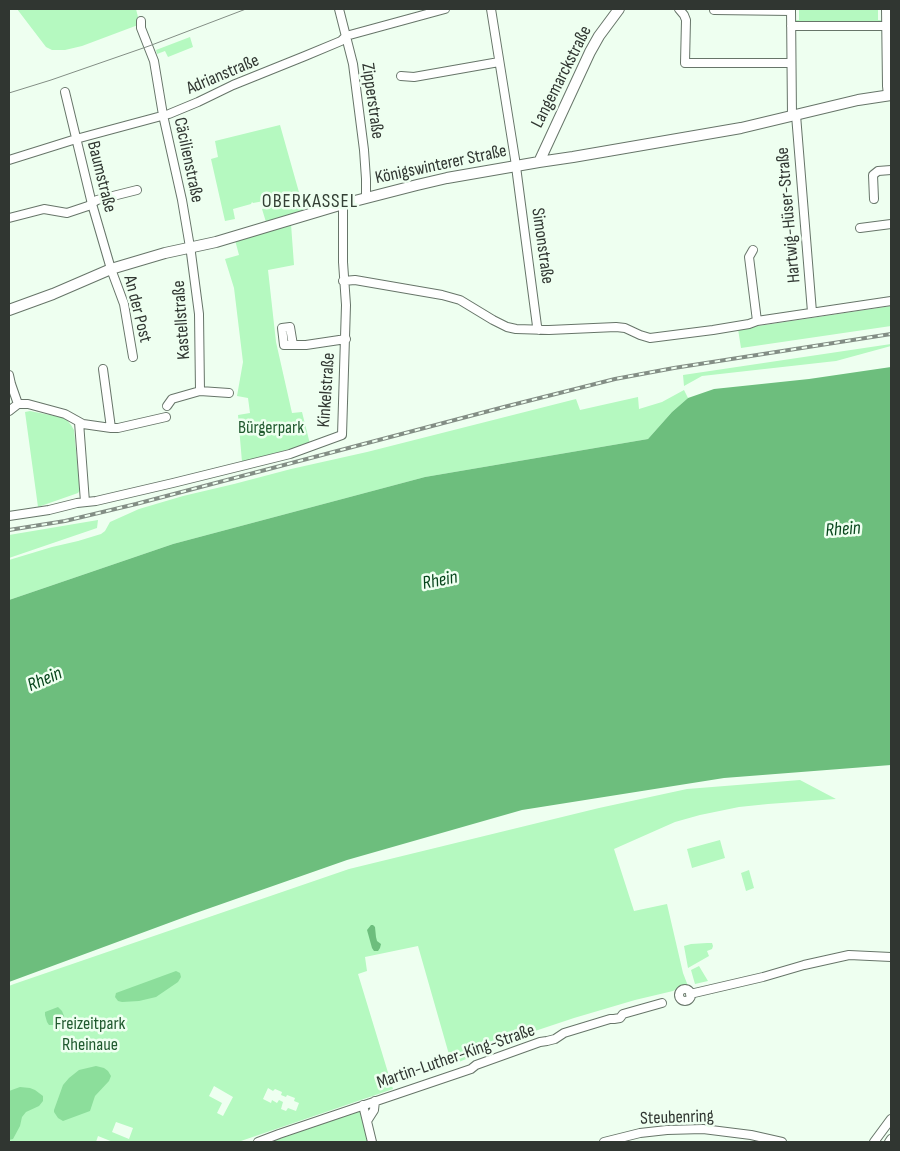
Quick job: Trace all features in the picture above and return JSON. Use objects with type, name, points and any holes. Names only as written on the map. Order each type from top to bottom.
[{"type":"main road","name":"Langemarckstraße","points":[[539,162],[590,52],[619,9]]},
{"type":"main road","name":"Königswinterer Straße","points":[[9,310],[53,294],[111,269],[165,253],[248,233],[343,204],[442,179],[741,128],[858,100],[890,95]]},
{"type":"street","name":"Zipperstraße","points":[[339,9],[352,64],[364,150],[366,198]]},
{"type":"street","name":"Adrianstraße","points":[[9,160],[76,139],[168,114],[341,41],[346,36],[445,9]]},
{"type":"street","name":"Simonstraße","points":[[491,9],[516,166],[539,330]]},
{"type":"street","points":[[679,9],[686,20],[686,63],[791,62]]},
{"type":"street","points":[[714,10],[791,10]]},
{"type":"street","name":"Hartwig-Hüser-Straße","points":[[791,10],[794,115],[812,312]]},
{"type":"street","points":[[888,11],[886,26],[886,86],[890,95]]},
{"type":"street","name":"Cäcilienstraße","points":[[141,21],[141,28],[154,61],[190,247]]},
{"type":"street","points":[[791,26],[886,26]]},
{"type":"street","points":[[401,76],[414,77],[499,62]]},
{"type":"street","name":"Baumstraße","points":[[65,92],[92,204],[111,269]]},
{"type":"street","points":[[874,198],[873,175],[878,171],[891,170]]},
{"type":"street","points":[[9,218],[44,208],[67,212],[92,204],[96,200],[137,190]]},
{"type":"street","name":"Kinkelstraße","points":[[9,516],[96,501],[182,481],[290,454],[342,435],[346,339],[346,305],[342,262],[343,204]]},
{"type":"street","points":[[860,228],[891,224]]},
{"type":"street","name":"Kastellstraße","points":[[190,247],[199,314],[200,390]]},
{"type":"street","points":[[753,250],[750,257],[757,321]]},
{"type":"street","name":"An der Post","points":[[111,269],[124,304],[133,357]]},
{"type":"street","points":[[344,282],[355,280],[442,295],[460,300],[493,320],[516,330],[616,326],[644,337],[656,338],[891,301]]},
{"type":"street","points":[[293,345],[346,339]]},
{"type":"street","points":[[104,370],[112,428]]},
{"type":"street","points":[[9,374],[18,404]]},
{"type":"street","points":[[167,406],[172,398],[200,390],[228,394]]},
{"type":"street","points":[[9,411],[18,404],[28,404],[65,414],[79,422],[112,428],[166,417]]},
{"type":"street","points":[[79,422],[85,502]]},
{"type":"street","points":[[690,994],[762,977],[804,964],[849,955],[891,957]]},
{"type":"street","name":"Martin-Luther-King-Straße","points":[[258,1142],[471,1069],[476,1065],[547,1041],[564,1033],[610,1019],[620,1018],[623,1014],[662,1003]]},
{"type":"street","points":[[367,1121],[374,1110],[375,1101]]},
{"type":"street","points":[[362,1106],[372,1142]]},
{"type":"street","points":[[874,1142],[891,1119]]},
{"type":"street","name":"Steubenring","points":[[604,1142],[640,1133],[704,1129],[751,1135],[782,1142]]},
{"type":"green space","points":[[17,9],[136,9],[139,21],[138,25],[82,46],[65,50],[52,50],[46,47]]},
{"type":"green space","points":[[799,9],[878,9],[878,20],[883,21],[798,25],[794,20],[799,20]]},
{"type":"green space","points":[[190,37],[193,47],[168,57],[165,51],[157,54],[156,50]]},
{"type":"green space","points":[[280,125],[304,210],[266,222],[262,209],[265,208],[264,201],[252,202],[251,204],[233,209],[235,219],[225,221],[211,159],[218,157],[215,141]]},
{"type":"green space","name":"Bürgerpark","points":[[291,224],[294,265],[268,270],[276,342],[292,413],[302,412],[310,444],[242,462],[238,415],[250,413],[248,398],[237,396],[243,362],[234,288],[225,259],[239,255],[235,240]]},
{"type":"green space","points":[[891,306],[891,326],[741,348],[738,329]]},
{"type":"green space","points":[[891,344],[891,346],[836,361],[702,376],[684,386],[683,375]]},
{"type":"green space","points":[[684,390],[688,398],[672,412],[648,439],[425,477],[173,544],[9,600],[9,560],[101,534],[110,522],[139,509],[183,496],[576,399],[580,410],[638,397],[639,409],[662,402]]},
{"type":"green space","points":[[30,411],[66,419],[71,425],[74,430],[80,490],[78,493],[38,507],[25,412]]},
{"type":"green space","points":[[98,520],[97,528],[9,558],[9,535]]},
{"type":"green space","name":"Freizeitpark Rheinaue","points":[[800,780],[836,799],[739,807],[700,815],[675,822],[614,849],[634,911],[667,904],[683,973],[688,986],[683,985],[673,991],[574,1018],[475,1051],[473,1056],[452,1065],[418,946],[365,957],[367,971],[358,974],[393,1089],[238,1142],[113,1142],[98,1136],[96,1142],[9,1142],[9,986],[349,869],[599,808],[687,789]],"holes":[[[214,1086],[233,1097],[223,1116],[217,1113],[222,1103],[209,1096]],[[268,1088],[273,1091],[275,1089],[282,1092],[281,1095],[286,1097],[287,1095],[295,1098],[294,1101],[299,1103],[296,1111],[288,1108],[286,1111],[281,1109],[283,1102],[279,1100],[277,1103],[272,1100],[271,1103],[263,1099]],[[116,1122],[133,1128],[129,1139],[112,1132]]]},
{"type":"green space","points":[[720,840],[725,858],[692,868],[687,849]]},
{"type":"green space","points":[[749,870],[754,888],[746,891],[741,873]]},
{"type":"green space","points":[[712,943],[712,949],[707,951],[709,956],[688,968],[684,946]]},
{"type":"green space","points":[[699,966],[708,981],[695,984],[691,970]]},
{"type":"green space","points":[[360,1109],[368,1142],[263,1142]]},
{"type":"shaded area","points":[[176,971],[180,973],[181,977],[178,982],[156,997],[122,1002],[118,1001],[115,997],[116,993]]},
{"type":"shaded area","points":[[58,1007],[64,1016],[61,1022],[49,1025],[45,1012]]},
{"type":"shaded area","points":[[96,1066],[104,1068],[111,1076],[109,1081],[95,1096],[90,1111],[63,1121],[58,1118],[54,1110],[63,1085],[79,1070]]},
{"type":"shaded area","points":[[20,1087],[35,1090],[43,1096],[43,1101],[39,1106],[26,1112],[13,1139],[9,1140],[9,1091]]},
{"type":"water","name":"Rhein","points":[[891,367],[891,765],[724,778],[522,810],[347,860],[9,982],[9,600],[173,544],[425,477],[648,439],[672,412],[688,398],[714,389],[809,379]]},
{"type":"water","points":[[371,925],[375,927],[377,941],[381,944],[378,951],[374,951],[372,948],[367,930]]},
{"type":"tram line","points":[[9,93],[149,46],[246,9]]},
{"type":"railway","points":[[9,530],[65,521],[136,504],[615,379],[891,334]]},
{"type":"district","name":"OBERKASSEL","points":[[310,202]]}]
